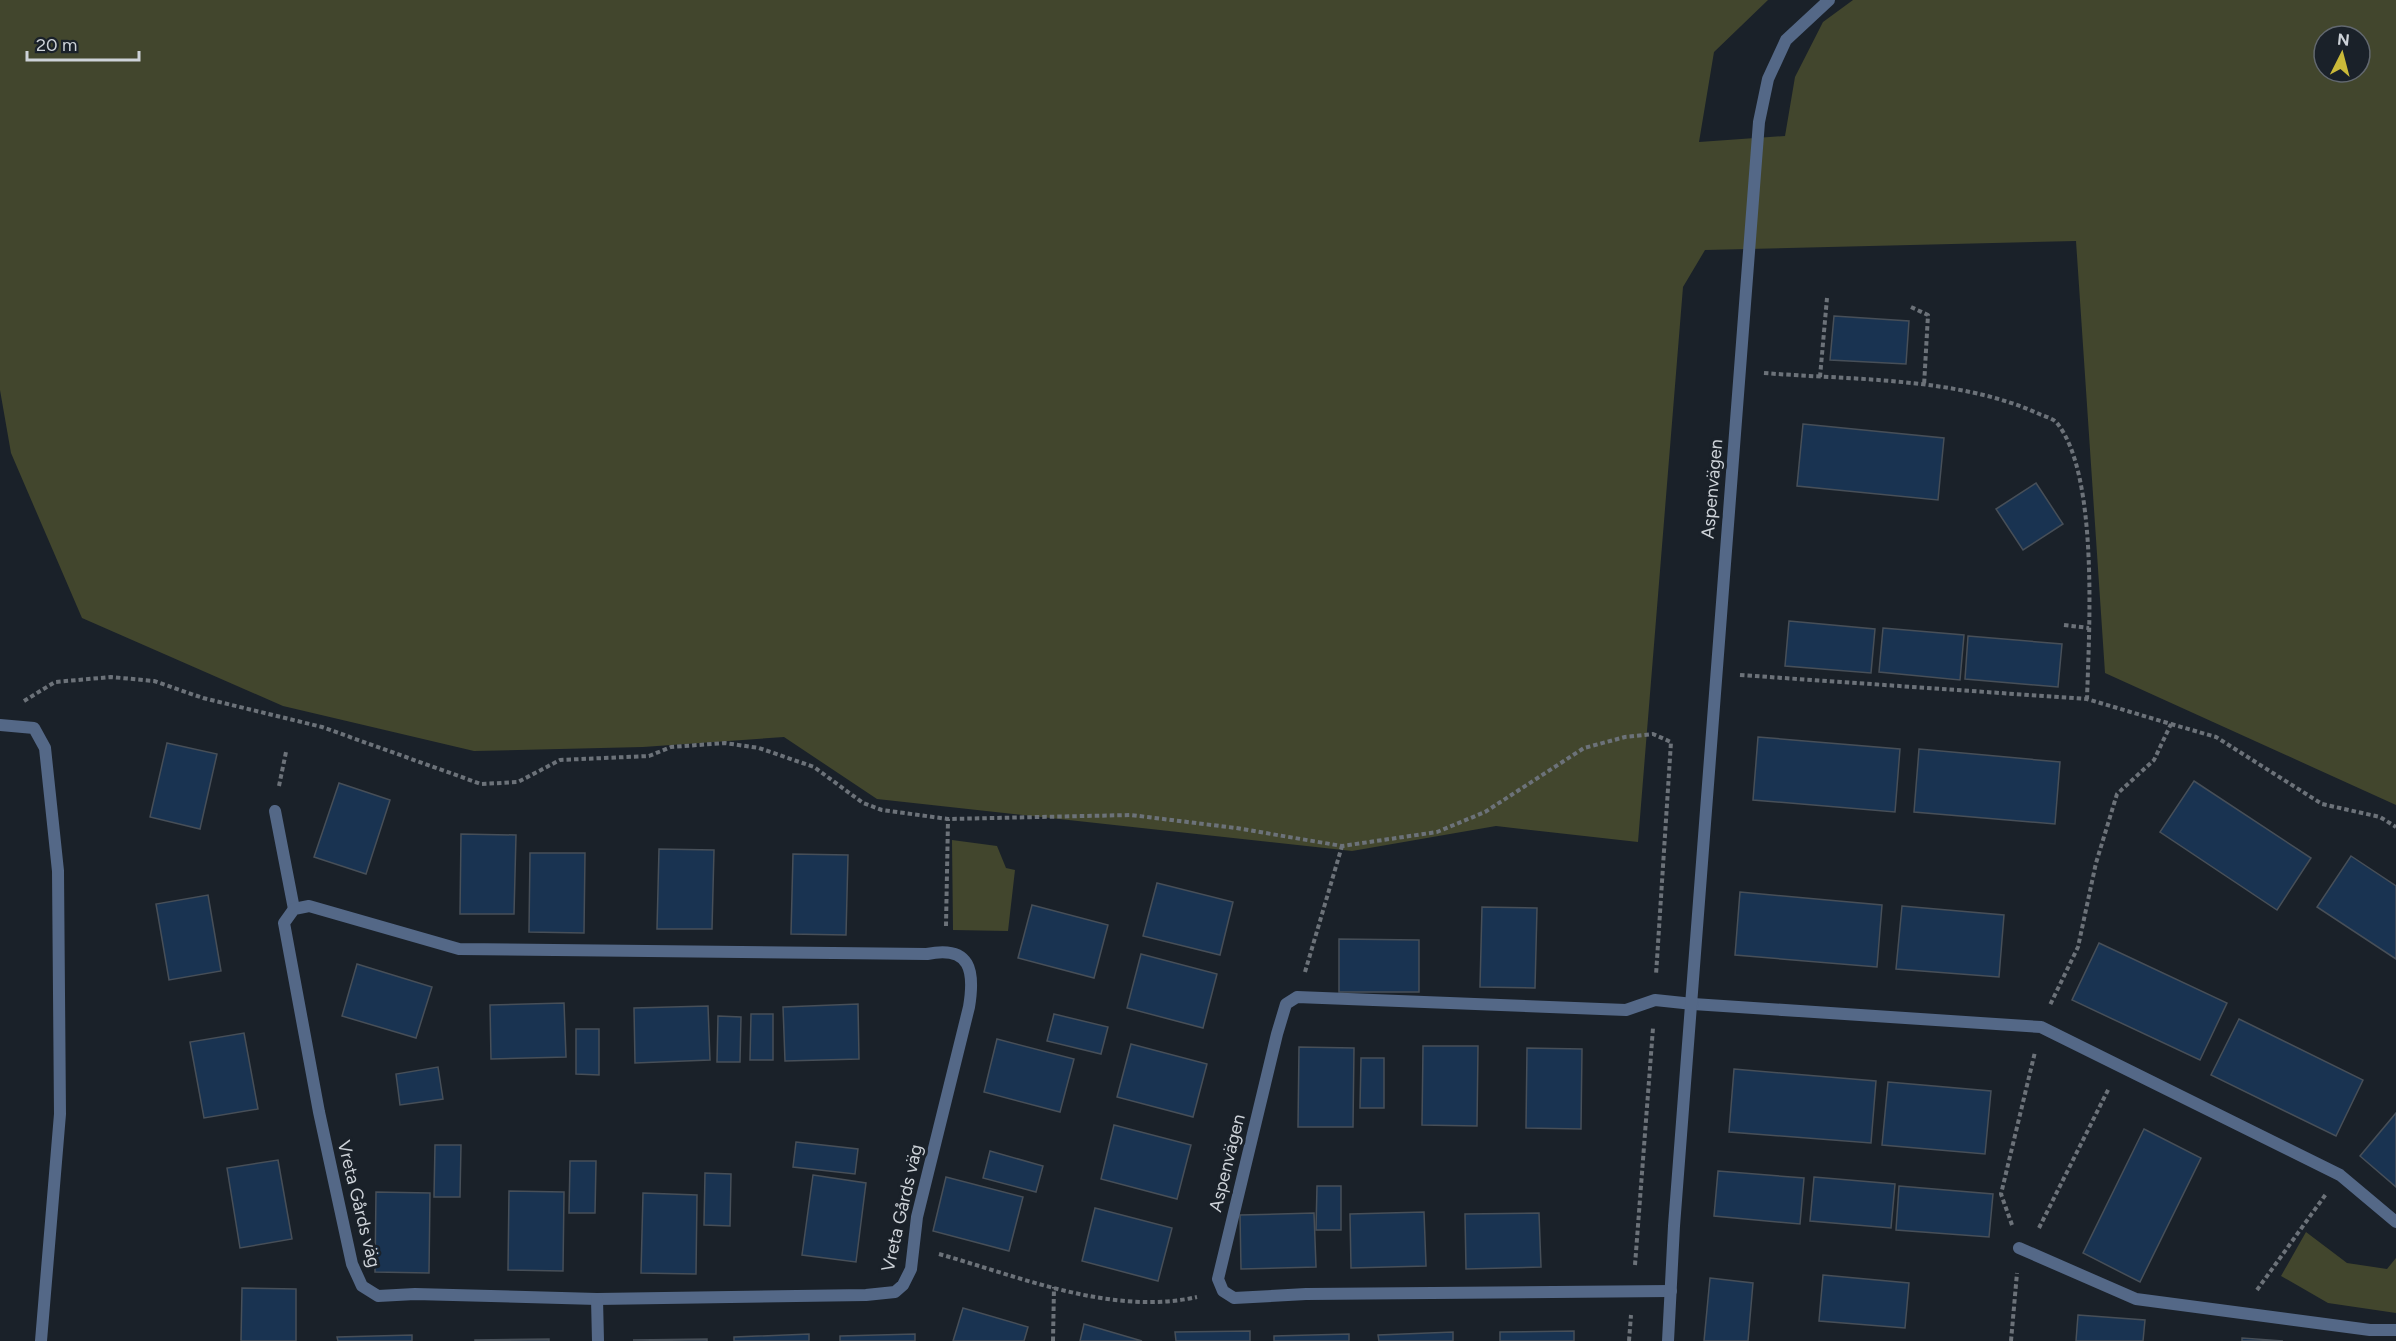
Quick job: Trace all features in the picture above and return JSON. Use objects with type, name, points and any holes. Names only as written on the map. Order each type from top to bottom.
[{"type":"street","name":"Aspenvägen","points":[[1668,1341],[1716,673],[1759,122],[1768,80],[1786,40],[1829,0]]},
{"type":"street","points":[[5,725],[34,728],[45,748],[58,871],[60,1114],[41,1341]]},
{"type":"street","points":[[275,811],[294,909],[309,906],[324,909],[459,949],[927,954],[944,951]]},
{"type":"street","name":"Vreta Gårds väg","points":[[294,909],[284,923],[352,1264],[362,1286],[378,1296],[415,1294],[597,1299],[895,1292],[903,1285],[911,1269],[917,1217],[973,984],[970,968],[961,956],[944,951]]},
{"type":"street","name":"Aspenvägen","points":[[1223,1291],[1218,1280],[1220,1262],[1286,1004],[1297,997],[1626,1010],[1655,1000],[1693,1004]]},
{"type":"street","points":[[1693,1004],[2041,1027],[2340,1175],[2396,1222]]},
{"type":"street","points":[[2019,1248],[2136,1299],[2370,1330],[2396,1330]]},
{"type":"street","points":[[1223,1291],[1234,1298],[1306,1294],[1671,1291]]},
{"type":"street","points":[[597,1299],[598,1341]]},
{"type":"path","points":[[1820,377],[1827,298]]},
{"type":"path","points":[[1911,307],[1928,315],[1924,386]]},
{"type":"path","points":[[1740,371],[1924,386],[2009,400],[2056,422],[2078,462],[2089,551],[2087,699]]},
{"type":"path","points":[[2064,625],[2089,628]]},
{"type":"path","points":[[1716,673],[2087,699],[2216,737],[2322,804],[2380,817],[2396,827]]},
{"type":"path","points":[[5,725],[20,704],[56,682],[111,677],[154,681],[204,698],[322,727],[481,784],[518,782],[560,760],[649,756],[671,747],[725,743],[759,748],[814,767],[863,803],[882,810],[948,819],[1131,815],[1236,828],[1342,846],[1437,832],[1485,812],[1584,748],[1625,737],[1653,734],[1671,741],[1655,1000],[1629,1341]]},
{"type":"path","points":[[2011,1341],[2019,1248],[2001,1194],[2041,1027],[2078,948],[2096,863],[2117,794],[2154,760],[2171,724]]},
{"type":"path","points":[[275,811],[286,752]]},
{"type":"path","points":[[944,951],[948,819]]},
{"type":"path","points":[[1312,950],[1342,846]]},
{"type":"path","points":[[2019,1248],[2043,1224],[2120,1065]]},
{"type":"path","points":[[2240,1313],[2340,1175]]},
{"type":"path","points":[[915,1247],[1054,1287],[1120,1301],[1171,1303],[1223,1291]]},
{"type":"path","points":[[1053,1341],[1054,1287]]},
{"type":"green space","points":[[0,0],[1768,0],[1714,52],[1699,142],[1785,136],[1795,77],[1823,22],[1853,0],[2396,0],[2396,805],[2105,673],[2076,241],[1705,250],[1683,287],[1638,842],[1496,826],[1352,851],[877,799],[784,737],[643,747],[474,751],[283,706],[82,618],[11,453],[0,390]]},
{"type":"green space","points":[[952,840],[997,846],[1006,868],[1015,870],[1008,931],[953,930]]},
{"type":"green space","points":[[2306,1232],[2347,1263],[2387,1269],[2396,1258],[2396,1313],[2328,1303],[2281,1276]]},
{"type":"building","points":[[1834,316],[1909,321],[1906,364],[1830,360]]},
{"type":"building","points":[[1803,424],[1944,438],[1938,500],[1797,486]]},
{"type":"building","points":[[2036,483],[2063,524],[2023,550],[1996,509]]},
{"type":"building","points":[[1789,621],[1875,629],[1871,673],[1785,666]]},
{"type":"building","points":[[1883,628],[1964,635],[1960,680],[1879,672]]},
{"type":"building","points":[[1968,636],[2062,644],[2058,687],[1965,679]]},
{"type":"building","points":[[1758,737],[1900,749],[1895,812],[1753,800]]},
{"type":"building","points":[[167,743],[217,754],[200,829],[150,817]]},
{"type":"building","points":[[1919,749],[2060,762],[2055,824],[1914,812]]},
{"type":"building","points":[[2194,781],[2311,858],[2277,910],[2160,832]]},
{"type":"building","points":[[339,783],[390,800],[366,874],[314,857]]},
{"type":"building","points":[[461,834],[516,835],[514,914],[460,914]]},
{"type":"building","points":[[659,849],[714,850],[712,929],[657,929]]},
{"type":"building","points":[[530,853],[585,853],[584,933],[529,932]]},
{"type":"building","points":[[793,854],[848,855],[846,935],[791,934]]},
{"type":"building","points":[[2351,856],[2396,886],[2396,959],[2317,907]]},
{"type":"building","points":[[1157,883],[1233,902],[1220,955],[1143,936]]},
{"type":"building","points":[[1740,892],[1882,905],[1877,967],[1735,955]]},
{"type":"building","points":[[208,895],[221,971],[169,980],[156,904]]},
{"type":"building","points":[[1032,905],[1108,925],[1094,978],[1018,958]]},
{"type":"building","points":[[1902,906],[2004,915],[1999,977],[1896,969]]},
{"type":"building","points":[[1482,907],[1537,908],[1535,988],[1480,987]]},
{"type":"building","points":[[1339,939],[1419,940],[1419,992],[1339,992]]},
{"type":"building","points":[[2099,943],[2227,1003],[2200,1060],[2072,1000]]},
{"type":"building","points":[[1141,954],[1217,974],[1203,1028],[1127,1008]]},
{"type":"building","points":[[357,964],[432,987],[416,1038],[342,1016]]},
{"type":"building","points":[[564,1003],[566,1057],[491,1059],[490,1005]]},
{"type":"building","points":[[858,1004],[859,1059],[785,1061],[783,1007]]},
{"type":"building","points":[[708,1006],[710,1060],[635,1063],[634,1008]]},
{"type":"building","points":[[751,1014],[773,1014],[773,1060],[750,1060]]},
{"type":"building","points":[[1054,1014],[1108,1027],[1101,1054],[1047,1041]]},
{"type":"building","points":[[718,1016],[741,1017],[740,1062],[717,1062]]},
{"type":"building","points":[[2239,1019],[2363,1080],[2336,1136],[2211,1075]]},
{"type":"building","points":[[576,1029],[599,1029],[599,1075],[576,1074]]},
{"type":"building","points":[[244,1033],[258,1109],[204,1118],[190,1042]]},
{"type":"building","points":[[997,1039],[1074,1059],[1060,1112],[984,1092]]},
{"type":"building","points":[[1131,1044],[1207,1064],[1193,1117],[1117,1097]]},
{"type":"building","points":[[1423,1046],[1478,1046],[1477,1126],[1422,1125]]},
{"type":"building","points":[[1299,1047],[1354,1048],[1353,1127],[1298,1127]]},
{"type":"building","points":[[1527,1048],[1582,1049],[1581,1129],[1526,1128]]},
{"type":"building","points":[[1361,1058],[1384,1058],[1384,1108],[1360,1108]]},
{"type":"building","points":[[438,1067],[443,1099],[400,1105],[396,1074]]},
{"type":"building","points":[[1734,1069],[1876,1081],[1871,1143],[1729,1132]]},
{"type":"building","points":[[1888,1082],[1991,1091],[1985,1154],[1882,1145]]},
{"type":"building","points":[[2396,1113],[2396,1187],[2360,1156]]},
{"type":"building","points":[[1114,1125],[1191,1145],[1177,1199],[1101,1179]]},
{"type":"building","points":[[2144,1129],[2201,1158],[2140,1282],[2083,1253]]},
{"type":"building","points":[[796,1142],[858,1149],[855,1174],[793,1167]]},
{"type":"building","points":[[435,1145],[461,1145],[460,1197],[434,1197]]},
{"type":"building","points":[[990,1151],[1043,1166],[1036,1192],[983,1178]]},
{"type":"building","points":[[278,1160],[292,1239],[240,1248],[227,1168]]},
{"type":"building","points":[[570,1161],[596,1161],[595,1213],[569,1213]]},
{"type":"building","points":[[1718,1171],[1804,1178],[1800,1224],[1714,1216]]},
{"type":"building","points":[[705,1173],[731,1174],[730,1226],[704,1225]]},
{"type":"building","points":[[813,1175],[866,1183],[856,1262],[802,1255]]},
{"type":"building","points":[[946,1177],[1023,1197],[1009,1251],[933,1231]]},
{"type":"building","points":[[1814,1177],[1895,1184],[1891,1228],[1810,1221]]},
{"type":"building","points":[[1317,1186],[1341,1186],[1341,1230],[1316,1230]]},
{"type":"building","points":[[1899,1186],[1993,1194],[1989,1237],[1896,1230]]},
{"type":"building","points":[[509,1191],[564,1192],[563,1271],[508,1270]]},
{"type":"building","points":[[376,1192],[430,1193],[429,1273],[375,1272]]},
{"type":"building","points":[[643,1193],[697,1195],[696,1274],[641,1273]]},
{"type":"building","points":[[1095,1208],[1172,1228],[1158,1281],[1082,1261]]},
{"type":"building","points":[[1424,1212],[1426,1266],[1351,1268],[1350,1214]]},
{"type":"building","points":[[1314,1213],[1316,1267],[1241,1269],[1240,1215]]},
{"type":"building","points":[[1539,1213],[1541,1267],[1466,1269],[1465,1214]]},
{"type":"building","points":[[1823,1275],[1909,1283],[1905,1328],[1819,1321]]},
{"type":"building","points":[[1710,1278],[1753,1283],[1748,1341],[1704,1341]]},
{"type":"building","points":[[242,1288],[296,1289],[296,1341],[241,1341]]},
{"type":"building","points":[[963,1308],[1028,1327],[1024,1341],[953,1341]]},
{"type":"building","points":[[2078,1315],[2145,1320],[2143,1341],[2076,1341]]},
{"type":"building","points":[[1084,1324],[1142,1341],[1080,1341]]},
{"type":"building","points":[[1250,1331],[1250,1341],[1176,1341],[1175,1332]]},
{"type":"building","points":[[1574,1331],[1574,1341],[1500,1341],[1500,1332]]},
{"type":"building","points":[[1453,1332],[1453,1341],[1379,1341],[1378,1335]]},
{"type":"building","points":[[809,1334],[809,1341],[734,1341],[734,1337]]},
{"type":"building","points":[[915,1334],[915,1341],[840,1341],[840,1336]]},
{"type":"building","points":[[1349,1334],[1349,1341],[1274,1341],[1274,1336]]},
{"type":"building","points":[[412,1335],[412,1341],[338,1341],[337,1337]]},
{"type":"building","points":[[2242,1338],[2283,1341],[2242,1341]]},
{"type":"building","points":[[549,1339],[549,1341],[475,1341],[475,1340]]},
{"type":"building","points":[[707,1339],[707,1341],[633,1340]]}]
